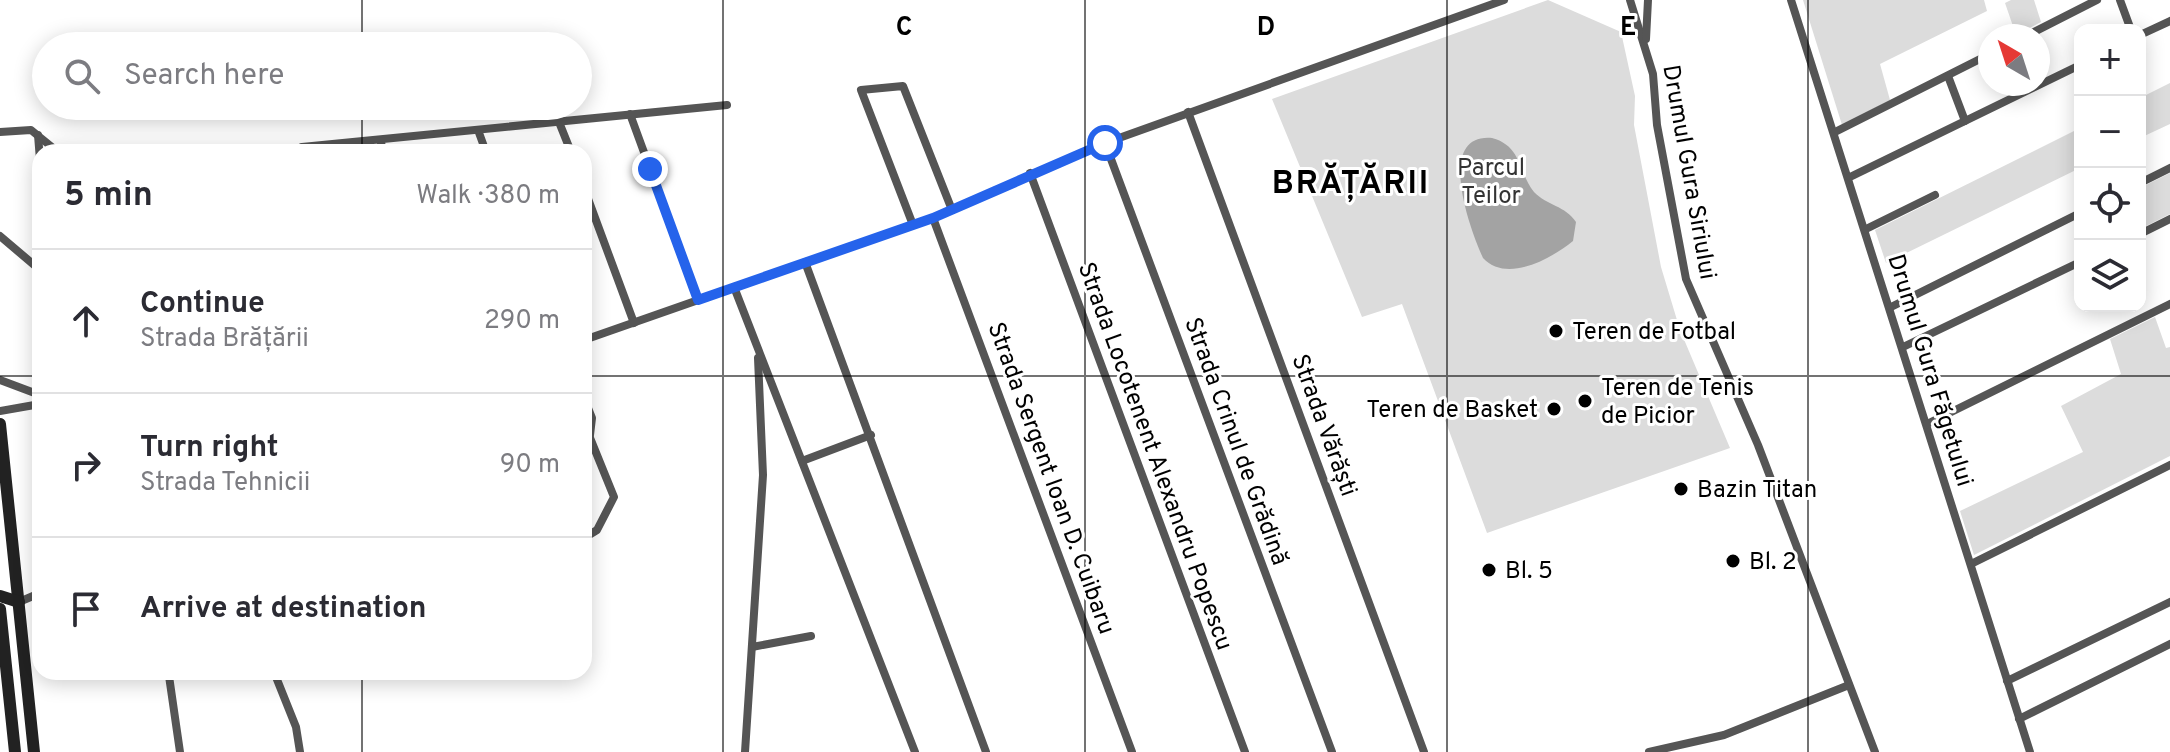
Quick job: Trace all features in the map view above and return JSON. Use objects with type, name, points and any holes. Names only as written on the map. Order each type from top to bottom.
[{"type":"main road","points":[[0,424],[34,752]]},
{"type":"main road","points":[[0,596],[19,602]]},
{"type":"main road","points":[[15,752],[0,610],[19,602]]},
{"type":"street","points":[[592,337],[933,218],[1030,173],[1105,143],[1504,0]]},
{"type":"street","name":"Drumul Gura Siriului","points":[[1630,0],[1646,44],[1686,279],[1758,445],[1875,752]]},
{"type":"street","name":"Drumul Gura Siriului","points":[[1646,44],[1648,0]]},
{"type":"street","name":"Drumul Gura Făgetului","points":[[1791,0],[1850,177],[2030,752]]},
{"type":"street","points":[[2050,24],[2097,0]]},
{"type":"street","points":[[2120,0],[2129,24]]},
{"type":"street","points":[[2146,32],[2170,21]]},
{"type":"street","points":[[1835,132],[1978,60]]},
{"type":"street","points":[[2050,76],[2074,67]]},
{"type":"street","points":[[1948,76],[1965,121]]},
{"type":"street","points":[[913,225],[861,90],[903,86],[952,210]]},
{"type":"street","points":[[1850,177],[2010,96]]},
{"type":"street","points":[[592,118],[727,105]]},
{"type":"street","name":"Strada Vărăști","points":[[1188,112],[1424,752]]},
{"type":"street","points":[[630,114],[698,300]]},
{"type":"street","points":[[335,144],[577,120]]},
{"type":"street","points":[[559,122],[568,144]]},
{"type":"street","points":[[0,132],[17,129],[38,134],[49,144]]},
{"type":"street","points":[[478,130],[483,144]]},
{"type":"street","points":[[38,134],[39,144]]},
{"type":"street","points":[[380,140],[381,144]]},
{"type":"street","name":"Strada Crinul de Grădină","points":[[1105,143],[1332,752]]},
{"type":"street","points":[[2146,180],[2170,168]]},
{"type":"street","name":"Strada Locotenent Alexandru Popescu","points":[[1030,173],[1245,752]]},
{"type":"street","points":[[1866,229],[1935,195]]},
{"type":"street","points":[[592,210],[634,323]]},
{"type":"street","points":[[1891,307],[2074,216]]},
{"type":"street","name":"Strada Sergent Ioan D. Cuibaru","points":[[933,218],[1132,752]]},
{"type":"street","points":[[2146,231],[2170,219]]},
{"type":"street","points":[[0,236],[32,263]]},
{"type":"street","points":[[805,262],[986,752]]},
{"type":"street","points":[[1903,347],[2074,265]]},
{"type":"street","points":[[734,287],[915,752]]},
{"type":"street","points":[[1927,424],[2170,304]]},
{"type":"street","points":[[745,752],[763,475],[757,349]]},
{"type":"street","points":[[0,380],[32,392]]},
{"type":"street","points":[[0,411],[32,405]]},
{"type":"street","points":[[802,461],[871,435]]},
{"type":"street","points":[[592,441],[614,497],[597,530],[592,533]]},
{"type":"street","points":[[1971,564],[2170,465]]},
{"type":"street","points":[[19,602],[32,596]]},
{"type":"street","points":[[2007,681],[2170,602]]},
{"type":"street","points":[[752,647],[811,636]]},
{"type":"street","points":[[2019,719],[2170,644]]},
{"type":"street","points":[[174,680],[180,752]]},
{"type":"street","points":[[277,680],[296,727],[300,752]]},
{"type":"street","points":[[1649,752],[1724,735],[1849,685]]},
{"type":"green space","name":"Parcul Teilor","points":[[1548,0],[1621,32],[1635,96],[1634,125],[1661,267],[1680,330],[1730,448],[1487,533],[1402,304],[1362,317],[1272,99]]},
{"type":"green space","points":[[1803,0],[1984,0],[1987,11],[1880,64],[1890,100],[1842,125]]},
{"type":"green space","points":[[2034,0],[2041,22],[2012,24],[2005,3]]},
{"type":"green space","points":[[2170,83],[2170,124],[2146,135],[2146,96]]},
{"type":"green space","points":[[2074,131],[2074,171],[1886,263],[1875,230]]},
{"type":"green space","points":[[2170,173],[2170,214],[2146,226],[2146,185]]},
{"type":"green space","points":[[2155,317],[2166,348],[2170,347],[2170,456],[1974,555],[1960,511],[2083,452],[2061,406],[2121,374],[2110,339]]},
{"type":"shaded area","points":[[1492,138],[1514,153],[1534,192],[1567,212],[1576,222],[1573,241],[1529,266],[1504,269],[1493,265],[1483,258],[1471,228],[1460,167],[1464,151],[1474,141]]},
{"type":"place","name":"Teren de Fotbal","points":[[1556,331]]},
{"type":"place","name":"Teren de Tenis de Picior","points":[[1585,401]]},
{"type":"place","name":"Teren de Basket","points":[[1554,409]]},
{"type":"place","name":"Bazin Titan","points":[[1681,489]]},
{"type":"place","name":"Bl. 2","points":[[1733,561]]},
{"type":"place","name":"Bl. 5","points":[[1489,570]]},
{"type":"district","name":"BRĂȚĂRII","points":[[1351,182]]},
{"type":"route","points":[[650,169],[698,300],[933,218],[1030,173],[1105,143]]}]
